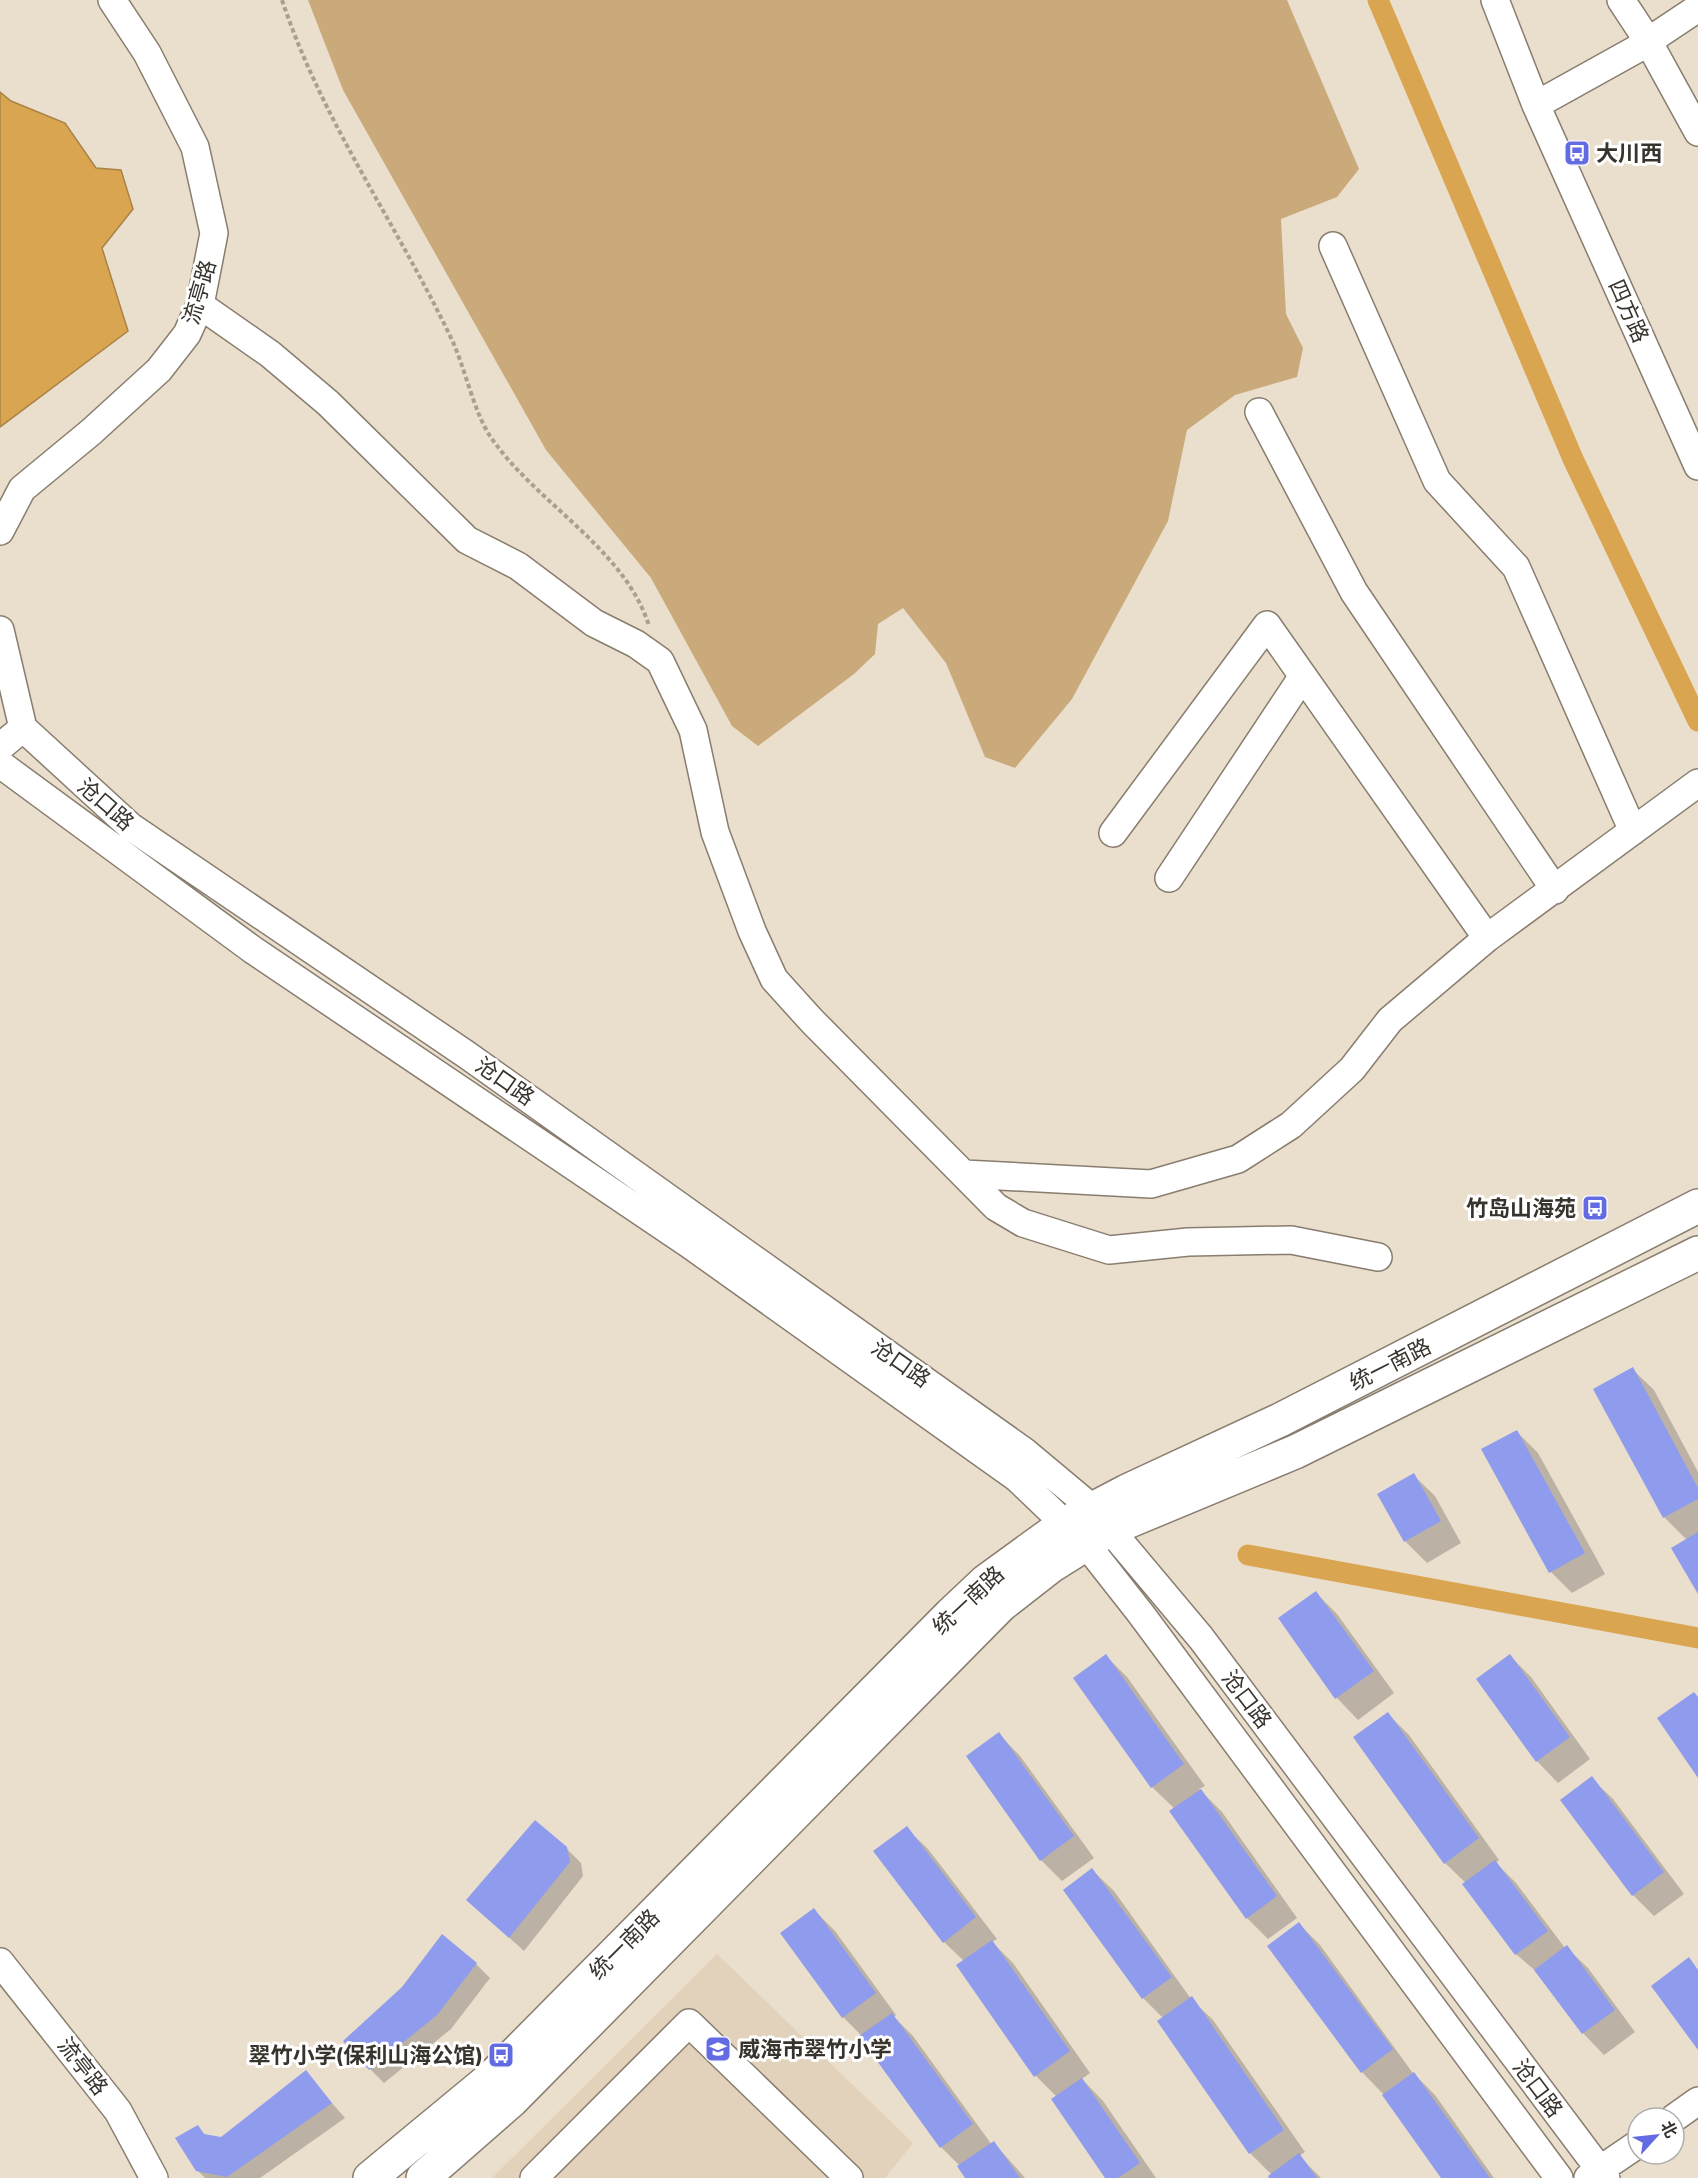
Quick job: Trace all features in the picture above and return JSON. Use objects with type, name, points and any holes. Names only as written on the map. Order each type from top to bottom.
[{"type":"main road","name":"统一南路","points":[[370,2178],[491,2078],[986,1581],[1280,1420],[1698,1206]]},
{"type":"main road","name":"统一南路","points":[[423,2178],[512,2100],[1001,1605],[1050,1566],[1089,1526],[1295,1452],[1698,1253]]},
{"type":"street","name":"流亭路","points":[[0,531],[22,489],[92,432],[159,370],[187,334],[200,305],[214,233],[195,147],[147,53],[112,0]]},
{"type":"street","name":"四方路","points":[[1495,0],[1536,105],[1698,466]]},
{"type":"street","points":[[1621,0],[1648,41],[1698,132]]},
{"type":"street","points":[[1536,105],[1648,41],[1698,8]]},
{"type":"street","points":[[1333,246],[1437,482],[1516,567],[1633,831]]},
{"type":"street","points":[[200,305],[270,354],[328,403],[467,540],[518,566],[594,623],[636,644],[660,661],[693,730],[716,832],[752,931],[774,979],[812,1022],[996,1207],[1023,1223],[1109,1250],[1188,1242],[1291,1240],[1378,1257]]},
{"type":"street","points":[[1259,412],[1354,592],[1555,890]]},
{"type":"street","points":[[1113,832],[1267,625],[1487,938]]},
{"type":"street","points":[[0,630],[23,728],[0,747]]},
{"type":"street","points":[[1169,878],[1303,676]]},
{"type":"street","name":"沧口路","points":[[23,728],[131,827],[467,1055],[1025,1452],[1089,1526],[1201,1638],[1598,2176]]},
{"type":"street","name":"沧口路","points":[[0,764],[253,950],[689,1244],[1017,1478],[1089,1526],[1194,1683],[1559,2178]]},
{"type":"street","points":[[964,1174],[1151,1184],[1238,1159],[1291,1125],[1352,1069],[1390,1020],[1487,938],[1698,783]]},
{"type":"street","name":"流亭路","points":[[0,1962],[118,2111],[154,2178]]},
{"type":"street","points":[[534,2178],[690,2023],[849,2178]]},
{"type":"street","points":[[1598,2176],[1626,2154]]},
{"type":"path","points":[[282,0],[298,48],[332,121],[398,237],[453,341],[489,435],[513,465],[621,573],[647,618],[660,661]]},
{"type":"shaded area","points":[[308,0],[1287,0],[1359,169],[1337,197],[1281,219],[1286,314],[1303,348],[1297,377],[1235,395],[1187,430],[1168,521],[1072,699],[1015,768],[985,757],[946,663],[903,608],[878,624],[875,654],[854,674],[758,746],[732,726],[651,578],[546,450],[343,90]]},
{"type":"shaded area","points":[[0,92],[11,101],[65,123],[96,168],[121,170],[133,209],[102,248],[128,331],[0,427]]},
{"type":"shaded area","name":"威海市翠竹小学","points":[[717,1954],[913,2143],[885,2178],[492,2178]]},
{"type":"building","points":[[1633,1367],[1698,1488],[1698,1499],[1663,1518],[1593,1389]]},
{"type":"building","points":[[1517,1430],[1585,1553],[1549,1573],[1481,1449]]},
{"type":"building","points":[[1414,1473],[1441,1521],[1404,1542],[1377,1494]]},
{"type":"building","points":[[1698,1532],[1698,1594],[1671,1548]]},
{"type":"building","points":[[1316,1591],[1374,1671],[1335,1699],[1278,1618]]},
{"type":"building","points":[[1106,1654],[1184,1764],[1151,1788],[1073,1678]]},
{"type":"building","points":[[1510,1654],[1570,1737],[1536,1762],[1476,1679]]},
{"type":"building","points":[[1694,1692],[1698,1697],[1698,1778],[1657,1718]]},
{"type":"building","points":[[1388,1712],[1479,1838],[1444,1864],[1353,1737]]},
{"type":"building","points":[[999,1732],[1074,1836],[1040,1861],[966,1756]]},
{"type":"building","points":[[1592,1776],[1664,1872],[1632,1896],[1560,1800]]},
{"type":"building","points":[[1201,1789],[1277,1896],[1246,1919],[1169,1811]]},
{"type":"building","points":[[535,1820],[567,1847],[570,1862],[509,1938],[466,1900]]},
{"type":"building","points":[[907,1826],[976,1917],[943,1943],[873,1851]]},
{"type":"building","points":[[1495,1860],[1548,1931],[1515,1955],[1462,1884]]},
{"type":"building","points":[[1092,1868],[1172,1977],[1142,1999],[1063,1890]]},
{"type":"building","points":[[814,1908],[876,1993],[842,2018],[780,1933]]},
{"type":"building","points":[[1299,1922],[1393,2049],[1361,2073],[1267,1946]]},
{"type":"building","points":[[442,1934],[477,1963],[437,2015],[369,2070],[343,2041],[402,1987]]},
{"type":"building","points":[[992,1940],[1070,2051],[1034,2077],[956,1965]]},
{"type":"building","points":[[1567,1945],[1615,2010],[1582,2034],[1534,1970]]},
{"type":"building","points":[[1689,1957],[1698,1970],[1698,2050],[1651,1986]]},
{"type":"building","points":[[1192,1996],[1284,2130],[1249,2154],[1157,2021]]},
{"type":"building","points":[[892,2013],[973,2124],[940,2148],[859,2036]]},
{"type":"building","points":[[306,2070],[332,2103],[227,2177],[196,2171],[175,2138],[198,2125],[204,2134],[221,2137]]},
{"type":"building","points":[[1414,2072],[1490,2178],[1441,2178],[1382,2095]]},
{"type":"building","points":[[1082,2078],[1140,2163],[1118,2178],[1105,2178],[1051,2099]]},
{"type":"building","points":[[994,2141],[1020,2178],[965,2178],[957,2166]]},
{"type":"building","points":[[1299,2153],[1317,2178],[1269,2178],[1268,2176]]},
{"type":"waterway","points":[[1378,0],[1573,459],[1698,721]]},
{"type":"waterway","points":[[1248,1555],[1698,1638]]},
{"type":"place","name":"大川西","points":[[1577,153]]},
{"type":"place","name":"竹岛山海苑","points":[[1595,1208]]},
{"type":"place","name":"威海市翠竹小学","points":[[718,2049]]},
{"type":"place","name":"翠竹小学(保利山海公馆)","points":[[501,2055]]}]
